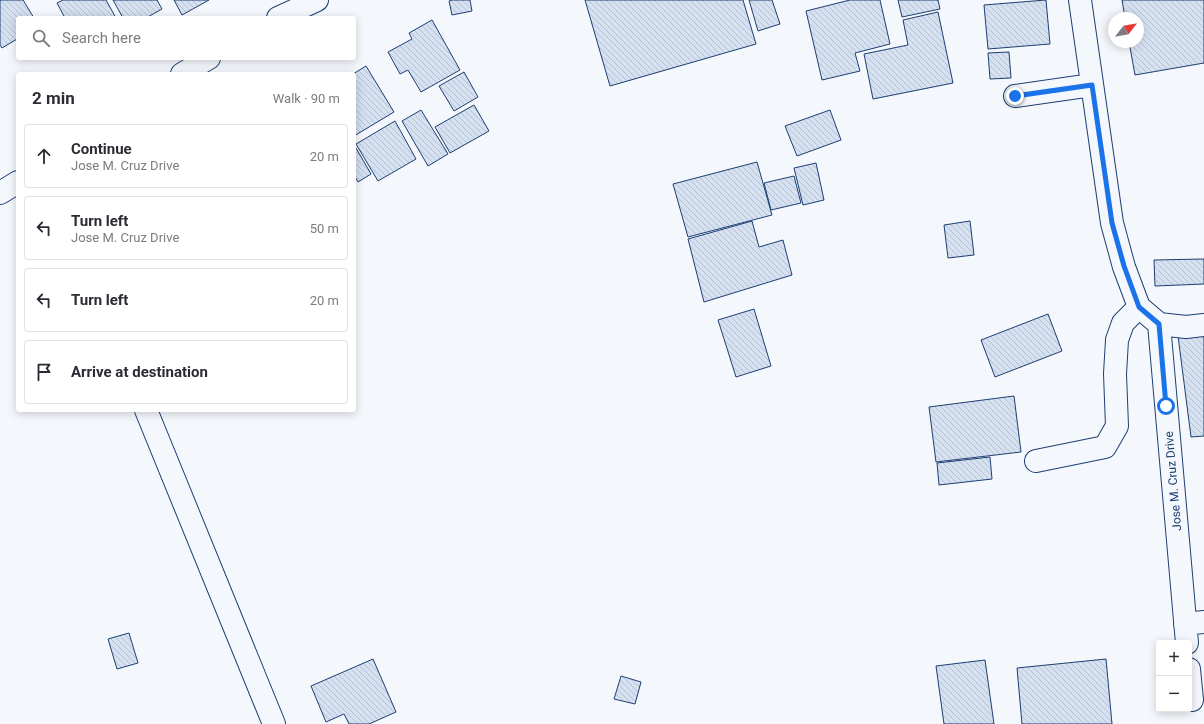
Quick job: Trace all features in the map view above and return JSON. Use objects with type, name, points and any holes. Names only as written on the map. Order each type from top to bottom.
[{"type":"main road","points":[[282,16],[316,0]]},
{"type":"main road","points":[[1080,0],[1112,223],[1124,266],[1139,307],[1159,324],[1186,327],[1204,326]]},
{"type":"main road","points":[[185,72],[206,60]]},
{"type":"main road","points":[[1015,96],[1092,85]]},
{"type":"main road","points":[[0,193],[16,183]]},
{"type":"main road","points":[[1036,461],[1105,447],[1117,426],[1115,374],[1117,340],[1123,323],[1139,307]]},
{"type":"main road","name":"Jose M. Cruz Drive","points":[[1159,324],[1192,630]]},
{"type":"main road","points":[[147,412],[274,724]]},
{"type":"building","points":[[0,0],[23,0],[33,16],[16,16],[16,40],[2,48],[0,45]]},
{"type":"building","points":[[63,0],[106,0],[115,16],[64,16],[57,3]]},
{"type":"building","points":[[113,0],[157,0],[162,9],[150,16],[122,16]]},
{"type":"building","points":[[174,0],[209,0],[182,15]]},
{"type":"building","points":[[470,0],[472,11],[452,15],[449,1]]},
{"type":"building","points":[[585,0],[743,0],[756,44],[610,86]]},
{"type":"building","points":[[749,0],[772,0],[780,24],[758,31]]},
{"type":"building","points":[[850,0],[880,0],[890,44],[855,53],[860,71],[822,80],[806,11]]},
{"type":"building","points":[[898,0],[938,0],[940,9],[902,17]]},
{"type":"building","points":[[1046,0],[1050,44],[988,49],[984,5]]},
{"type":"building","points":[[1122,0],[1204,0],[1204,63],[1135,75],[1130,48],[1144,48],[1144,12],[1124,12]]},
{"type":"building","points":[[938,12],[953,83],[873,99],[864,54],[908,45],[903,20]]},
{"type":"building","points":[[432,20],[460,70],[421,92],[408,70],[400,74],[388,52],[412,39],[409,33]]},
{"type":"building","points":[[1009,52],[1011,78],[990,79],[988,53]]},
{"type":"building","points":[[366,66],[394,112],[356,135],[356,72]]},
{"type":"building","points":[[464,72],[478,97],[454,111],[439,86]]},
{"type":"building","points":[[474,105],[489,131],[450,153],[435,127]]},
{"type":"building","points":[[421,110],[448,154],[428,166],[402,121]]},
{"type":"building","points":[[830,110],[841,140],[797,156],[785,126]]},
{"type":"building","points":[[395,121],[416,159],[378,181],[356,144]]},
{"type":"building","points":[[356,148],[371,174],[358,182],[356,178]]},
{"type":"building","points":[[757,162],[772,215],[688,237],[673,184]]},
{"type":"building","points":[[816,163],[824,200],[803,205],[794,168]]},
{"type":"building","points":[[794,176],[801,203],[771,210],[764,183]]},
{"type":"building","points":[[752,221],[759,247],[783,240],[792,275],[704,302],[688,239]]},
{"type":"building","points":[[970,221],[974,255],[948,258],[944,225]]},
{"type":"building","points":[[1204,259],[1204,284],[1155,286],[1154,260]]},
{"type":"building","points":[[754,309],[771,366],[736,377],[718,320]]},
{"type":"building","points":[[1048,314],[1062,351],[995,377],[981,340]]},
{"type":"building","points":[[1204,332],[1204,436],[1191,437],[1178,336]]},
{"type":"building","points":[[1014,396],[1021,452],[936,462],[929,407]]},
{"type":"building","points":[[990,457],[992,479],[939,485],[937,463]]},
{"type":"building","points":[[129,633],[138,663],[117,669],[108,639]]},
{"type":"building","points":[[373,659],[396,712],[369,724],[349,724],[344,714],[326,722],[311,686]]},
{"type":"building","points":[[1106,659],[1112,724],[1022,724],[1017,668]]},
{"type":"building","points":[[985,660],[994,724],[944,724],[936,666]]},
{"type":"building","points":[[621,676],[641,682],[635,704],[614,699]]},
{"type":"route","points":[[1015,96],[1092,85],[1112,223],[1124,266],[1139,307],[1159,324],[1166,406]]}]
